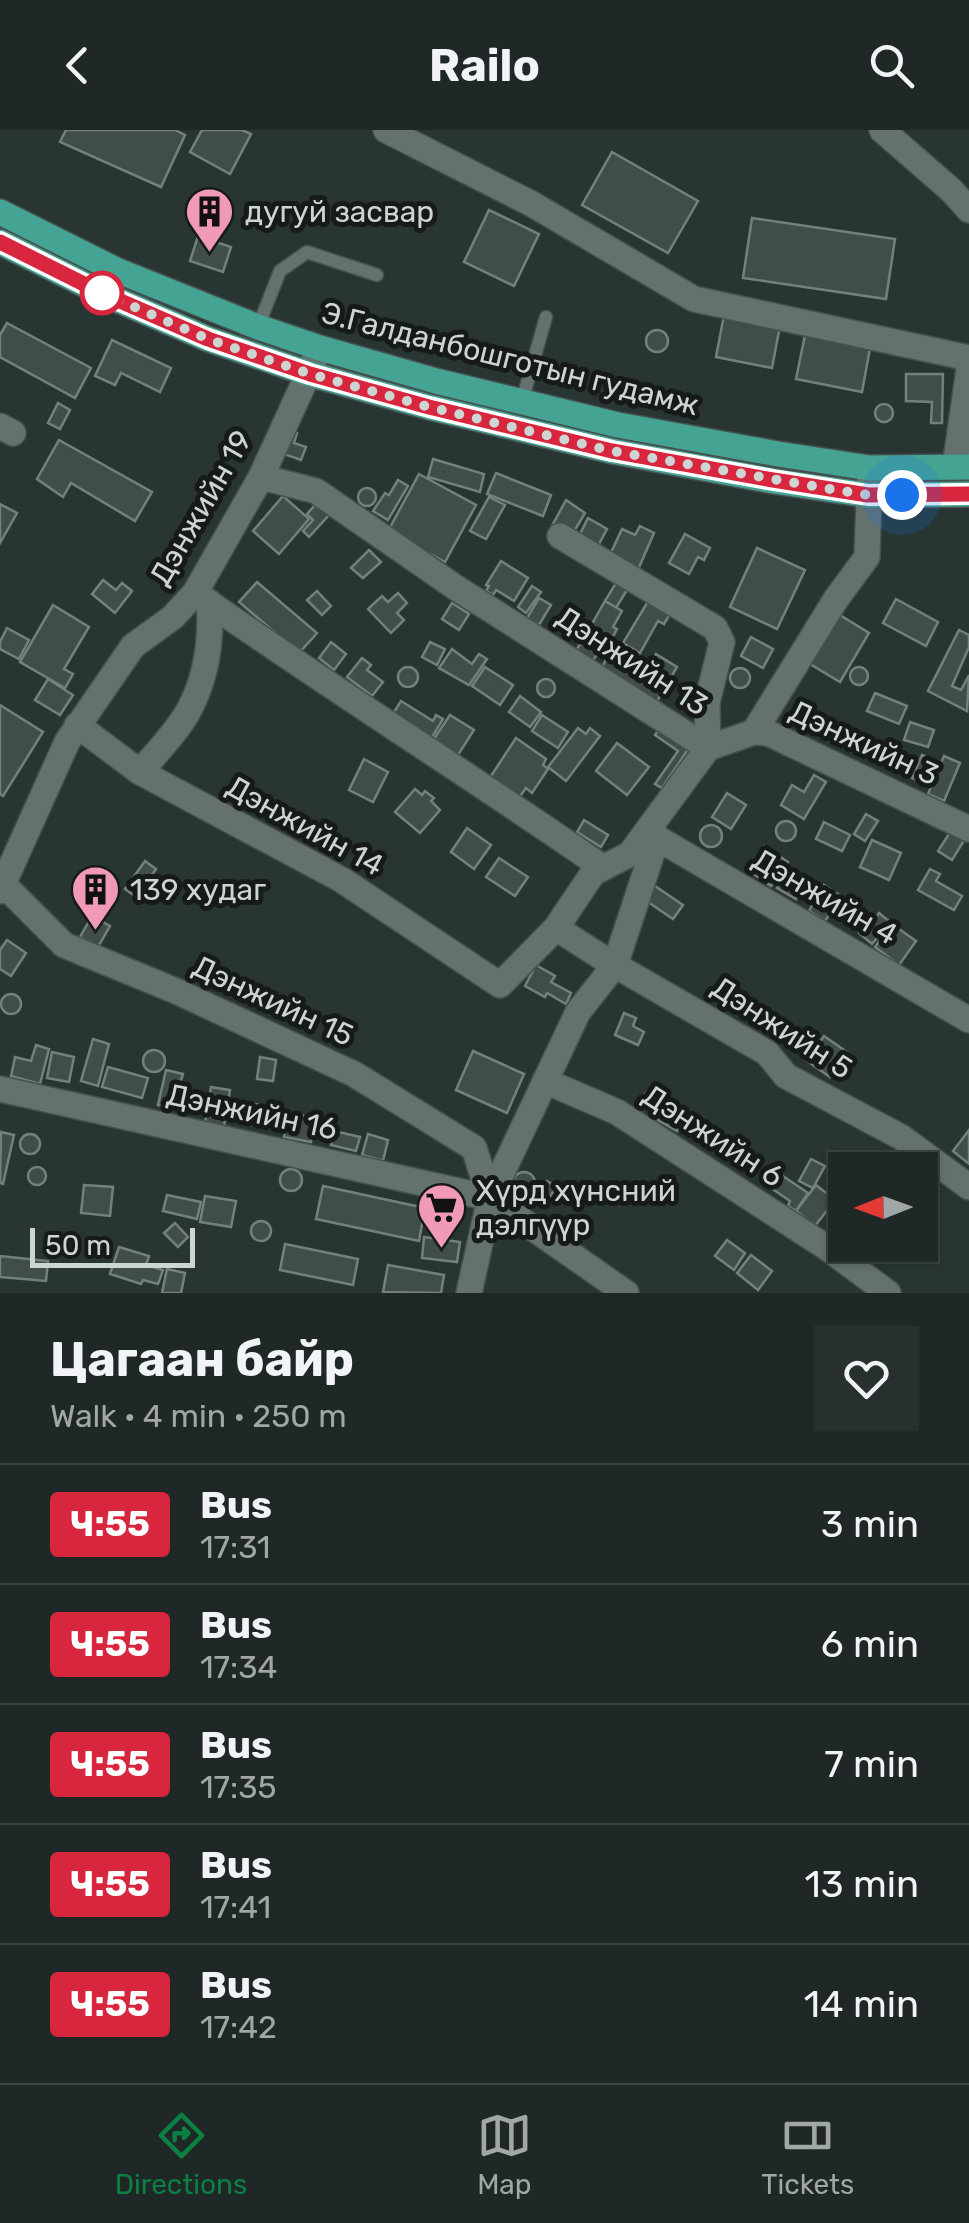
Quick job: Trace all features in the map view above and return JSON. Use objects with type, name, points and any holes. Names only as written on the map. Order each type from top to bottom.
[{"type":"main road","name":"Э.Галданбошготын гудамж","points":[[0,212],[116,270],[258,327],[436,381],[618,424],[870,468],[962,467]]},
{"type":"main road","name":"Э.Галданбошготын гудамж","points":[[0,242],[104,294],[208,339],[310,374],[429,407],[612,451],[868,495],[969,494]]},
{"type":"street","points":[[386,130],[532,204],[694,298],[969,358]]},
{"type":"street","points":[[882,130],[969,210]]},
{"type":"street","name":"Дэнжийн 19","points":[[2,888],[77,726],[134,646],[202,598],[320,348]]},
{"type":"street","points":[[962,467],[969,369]]},
{"type":"street","points":[[754,732],[836,599],[867,558],[870,468]]},
{"type":"street","name":"Дэнжийн 13","points":[[261,477],[316,492],[708,748]]},
{"type":"street","name":"Дэнжийн 13","points":[[560,536],[715,628],[722,642],[707,703],[708,748]]},
{"type":"street","points":[[140,772],[188,713],[204,675],[211,628],[202,598]]},
{"type":"street","points":[[202,598],[602,867]]},
{"type":"street","name":"Дэнжийн 14","points":[[77,726],[140,772],[342,880],[500,985],[556,928]]},
{"type":"street","name":"Дэнжийн 3","points":[[708,748],[754,732],[768,733],[969,829]]},
{"type":"street","points":[[469,1293],[490,1198],[578,1012],[615,965],[654,833],[708,748]]},
{"type":"street","points":[[556,928],[593,873],[630,854],[654,833]]},
{"type":"street","name":"Дэнжийн 4","points":[[654,833],[969,1020]]},
{"type":"street","name":"Дэнжийн 15","points":[[2,888],[64,945],[176,991],[354,1074],[474,1148],[490,1198]]},
{"type":"street","name":"Дэнжийн 5","points":[[556,928],[767,1053],[786,1076],[901,1137],[969,1187]]},
{"type":"street","name":"Дэнжийн 6","points":[[545,1081],[617,1112],[888,1293]]},
{"type":"street","name":"Дэнжийн 16","points":[[0,1089],[490,1198]]},
{"type":"street","points":[[490,1198],[626,1293]]},
{"type":"lane","points":[[258,327],[280,271],[307,252],[377,275]]},
{"type":"lane","points":[[522,402],[546,317]]},
{"type":"building","points":[[66,130],[175,130],[185,135],[161,187],[60,142]]},
{"type":"building","points":[[202,130],[242,130],[251,134],[230,174],[190,152]]},
{"type":"building","points":[[612,152],[698,201],[668,253],[582,205]]},
{"type":"building","points":[[489,210],[539,234],[514,286],[464,262]]},
{"type":"building","points":[[752,218],[895,239],[886,299],[743,278]]},
{"type":"building","name":"дугуй засвар","points":[[198,236],[231,247],[223,272],[190,261]]},
{"type":"building","points":[[724,315],[780,326],[772,368],[716,357]]},
{"type":"building","points":[[7,323],[91,368],[75,398],[0,357],[0,335]]},
{"type":"building","points":[[657,330],[665,333],[665,349],[657,352],[649,349],[646,341],[649,333]]},
{"type":"building","points":[[806,330],[871,343],[862,392],[796,379]]},
{"type":"building","points":[[112,340],[171,368],[160,392],[121,373],[115,385],[95,376]]},
{"type":"building","points":[[906,374],[943,374],[942,423],[931,423],[932,402],[906,401]]},
{"type":"building","points":[[58,403],[70,410],[60,429],[48,423]]},
{"type":"building","points":[[884,404],[893,413],[884,422],[875,413]]},
{"type":"building","points":[[289,430],[297,433],[294,443],[306,447],[301,460],[281,453]]},
{"type":"building","points":[[59,440],[152,492],[135,521],[71,483],[63,497],[37,479]]},
{"type":"building","points":[[433,459],[484,474],[480,492],[428,477]]},
{"type":"building","points":[[496,473],[551,495],[543,516],[487,494]]},
{"type":"building","points":[[419,474],[476,505],[445,562],[388,531]]},
{"type":"building","points":[[398,480],[408,486],[388,520],[373,511]]},
{"type":"building","points":[[367,488],[374,490],[374,504],[367,506],[360,504],[358,497],[360,490]]},
{"type":"building","points":[[283,496],[309,519],[279,554],[253,531]]},
{"type":"building","points":[[489,497],[505,505],[486,539],[470,531]]},
{"type":"building","points":[[566,500],[585,513],[572,535],[552,526]]},
{"type":"building","points":[[0,504],[17,513],[0,543]]},
{"type":"building","points":[[316,504],[329,515],[309,537],[303,531],[313,520],[307,514]]},
{"type":"building","points":[[588,518],[607,529],[598,546],[578,538]]},
{"type":"building","points":[[640,526],[654,533],[637,572],[608,559],[622,529],[635,535]]},
{"type":"building","points":[[685,534],[710,548],[704,560],[698,557],[689,574],[669,563]]},
{"type":"building","points":[[757,548],[805,570],[777,629],[730,607]]},
{"type":"building","points":[[369,550],[381,562],[363,578],[351,568]]},
{"type":"building","points":[[501,561],[528,578],[514,601],[496,590],[493,595],[486,591]]},
{"type":"building","points":[[619,578],[630,585],[616,608],[605,601]]},
{"type":"building","points":[[103,580],[116,590],[122,583],[132,591],[115,613],[92,594]]},
{"type":"building","points":[[257,582],[317,633],[299,653],[239,602]]},
{"type":"building","points":[[532,586],[541,592],[526,613],[518,607]]},
{"type":"building","points":[[317,591],[331,606],[322,615],[307,600]]},
{"type":"building","points":[[398,593],[407,603],[397,613],[404,620],[391,633],[368,609],[382,596],[388,602]]},
{"type":"building","points":[[539,598],[551,605],[539,625],[527,618]]},
{"type":"building","points":[[650,598],[672,611],[664,624],[658,621],[640,653],[623,643]]},
{"type":"building","points":[[896,599],[938,622],[926,646],[883,623]]},
{"type":"building","points":[[605,601],[622,611],[610,642],[606,639],[601,648],[584,638]]},
{"type":"building","points":[[452,603],[469,614],[459,630],[442,619]]},
{"type":"building","points":[[53,605],[89,627],[64,669],[73,674],[65,688],[20,662]]},
{"type":"building","points":[[835,612],[869,633],[840,682],[805,661]]},
{"type":"building","points":[[7,628],[29,640],[19,659],[0,649]]},
{"type":"building","points":[[959,630],[969,635],[969,647],[952,686],[961,690],[969,675],[967,711],[928,691]]},
{"type":"building","points":[[751,637],[773,649],[763,668],[741,656]]},
{"type":"building","points":[[584,638],[601,648],[592,662],[575,652]]},
{"type":"building","points":[[331,642],[346,654],[334,670],[319,658]]},
{"type":"building","points":[[430,642],[445,649],[437,665],[422,657]]},
{"type":"building","points":[[616,643],[647,662],[640,674],[664,689],[656,703],[600,670]]},
{"type":"building","points":[[452,649],[472,664],[479,654],[487,659],[469,685],[439,668]]},
{"type":"building","points":[[656,654],[677,667],[666,686],[644,674]]},
{"type":"building","points":[[362,658],[371,665],[367,670],[383,682],[372,696],[347,677]]},
{"type":"building","points":[[408,667],[418,677],[408,687],[398,677]]},
{"type":"building","points":[[485,667],[513,685],[500,705],[472,686]]},
{"type":"building","points":[[859,667],[866,669],[866,683],[859,685],[852,683],[850,676],[852,669]]},
{"type":"building","points":[[740,668],[750,678],[740,688],[730,678]]},
{"type":"building","points":[[48,679],[73,695],[60,715],[35,700]]},
{"type":"building","points":[[546,679],[555,688],[546,697],[537,688]]},
{"type":"building","points":[[875,693],[907,706],[899,724],[867,711]]},
{"type":"building","points":[[520,696],[541,712],[530,727],[509,712]]},
{"type":"building","points":[[401,701],[433,721],[436,715],[443,719],[431,739],[392,715]]},
{"type":"building","points":[[0,705],[43,732],[3,796],[0,794]]},
{"type":"building","points":[[813,712],[836,723],[828,738],[806,727]]},
{"type":"building","points":[[450,715],[474,730],[458,755],[434,739]]},
{"type":"building","points":[[542,715],[568,732],[558,748],[532,731]]},
{"type":"building","points":[[910,722],[934,730],[928,747],[904,740]]},
{"type":"building","points":[[839,723],[871,738],[862,756],[830,741]]},
{"type":"building","points":[[578,728],[586,734],[590,728],[600,736],[566,781],[548,767]]},
{"type":"building","points":[[660,728],[689,748],[662,788],[655,784],[678,751],[655,735]]},
{"type":"building","points":[[516,738],[546,759],[543,765],[548,769],[532,793],[526,788],[518,799],[489,779]]},
{"type":"building","points":[[617,743],[649,767],[627,795],[596,771]]},
{"type":"building","points":[[922,755],[937,762],[927,785],[912,778]]},
{"type":"building","points":[[944,756],[960,763],[944,801],[928,794]]},
{"type":"building","points":[[364,759],[388,772],[373,802],[349,790]]},
{"type":"building","points":[[814,775],[826,782],[804,819],[781,805],[792,785],[804,792]]},
{"type":"building","points":[[415,789],[434,798],[431,801],[440,810],[420,833],[395,812]]},
{"type":"building","points":[[727,793],[746,805],[731,829],[712,817]]},
{"type":"building","points":[[866,814],[878,821],[865,841],[854,834]]},
{"type":"building","points":[[584,820],[608,835],[601,847],[577,832]]},
{"type":"building","points":[[786,821],[796,831],[786,841],[776,831]]},
{"type":"building","points":[[824,822],[850,835],[842,851],[816,839]]},
{"type":"building","points":[[711,825],[719,828],[719,844],[711,847],[703,844],[700,836],[703,828]]},
{"type":"building","points":[[954,826],[968,834],[952,860],[938,851]]},
{"type":"building","points":[[467,828],[491,845],[474,869],[451,852]]},
{"type":"building","points":[[872,840],[901,853],[889,880],[860,867]]},
{"type":"building","points":[[764,846],[788,862],[771,886],[748,870]]},
{"type":"building","points":[[499,858],[528,877],[515,896],[486,877]]},
{"type":"building","points":[[145,861],[156,869],[136,897],[125,889]]},
{"type":"building","points":[[930,869],[940,874],[936,881],[962,896],[954,910],[918,890]]},
{"type":"building","points":[[787,871],[806,882],[796,899],[777,888]]},
{"type":"building","points":[[85,881],[110,897],[100,913],[76,897]]},
{"type":"building","points":[[824,885],[841,896],[825,921],[809,911]]},
{"type":"building","points":[[655,886],[683,905],[673,919],[645,900]]},
{"type":"building","points":[[879,913],[890,922],[872,944],[859,933],[864,926],[868,929]]},
{"type":"building","name":"139 худаг","points":[[92,916],[110,926],[98,947],[80,937]]},
{"type":"building","points":[[892,924],[916,941],[899,965],[875,947]]},
{"type":"building","points":[[7,940],[26,953],[11,976],[0,969],[0,950]]},
{"type":"building","points":[[536,965],[555,976],[551,982],[571,993],[566,1004],[525,986]]},
{"type":"building","points":[[11,994],[21,1004],[11,1014],[1,1004]]},
{"type":"building","points":[[624,1013],[636,1018],[633,1026],[644,1032],[638,1045],[615,1035]]},
{"type":"building","points":[[824,1036],[847,1052],[830,1077],[807,1061]]},
{"type":"building","points":[[93,1039],[109,1044],[98,1086],[81,1081]]},
{"type":"building","points":[[36,1045],[49,1049],[40,1084],[11,1076],[15,1057],[31,1061]]},
{"type":"building","points":[[154,1050],[165,1061],[154,1072],[143,1061]]},
{"type":"building","points":[[473,1051],[524,1074],[507,1113],[456,1090]]},
{"type":"building","points":[[52,1052],[74,1057],[69,1082],[47,1078]]},
{"type":"building","points":[[260,1057],[276,1060],[273,1081],[257,1079]]},
{"type":"building","points":[[108,1067],[148,1078],[142,1098],[102,1087]]},
{"type":"building","points":[[166,1070],[183,1074],[179,1087],[193,1091],[188,1112],[158,1105]]},
{"type":"building","points":[[211,1087],[230,1090],[224,1126],[205,1123]]},
{"type":"building","points":[[653,1090],[663,1100],[653,1110],[643,1100]]},
{"type":"building","points":[[255,1104],[282,1110],[278,1129],[251,1123]]},
{"type":"building","points":[[666,1107],[685,1118],[677,1131],[658,1120]]},
{"type":"building","points":[[289,1113],[315,1118],[311,1142],[284,1137]]},
{"type":"building","points":[[969,1130],[969,1164],[953,1151]]},
{"type":"building","points":[[334,1131],[360,1137],[356,1151],[331,1145]]},
{"type":"building","points":[[1,1132],[14,1135],[3,1184],[0,1183]]},
{"type":"building","points":[[30,1134],[40,1144],[30,1154],[20,1144]]},
{"type":"building","points":[[368,1134],[388,1140],[383,1161],[362,1155]]},
{"type":"building","points":[[811,1159],[825,1166],[813,1188],[799,1181]]},
{"type":"building","points":[[37,1167],[46,1176],[37,1185],[28,1176]]},
{"type":"building","points":[[291,1169],[299,1172],[299,1188],[291,1191],[283,1188],[280,1180],[283,1172]]},
{"type":"building","points":[[520,1172],[528,1172],[535,1183],[528,1194],[520,1194],[513,1187],[513,1179]]},
{"type":"building","points":[[780,1174],[808,1193],[796,1211],[788,1206],[790,1201],[771,1188]]},
{"type":"building","points":[[547,1181],[556,1186],[545,1207],[536,1202]]},
{"type":"building","points":[[84,1185],[113,1187],[110,1216],[81,1213]]},
{"type":"building","points":[[816,1185],[828,1194],[828,1209],[815,1226],[796,1211]]},
{"type":"building","points":[[323,1186],[425,1208],[419,1241],[316,1219]]},
{"type":"building","points":[[167,1195],[201,1202],[197,1219],[163,1211]]},
{"type":"building","points":[[205,1196],[236,1201],[231,1227],[200,1222]]},
{"type":"building","points":[[261,1221],[271,1231],[261,1241],[251,1231]]},
{"type":"building","points":[[175,1223],[188,1237],[178,1247],[164,1233]]},
{"type":"building","name":"Хүрд хүнсний дэлгүүр","points":[[424,1237],[460,1242],[457,1262],[422,1258]]},
{"type":"building","points":[[727,1240],[745,1253],[734,1270],[715,1256]]},
{"type":"building","points":[[285,1244],[358,1259],[353,1285],[280,1270]]},
{"type":"building","points":[[119,1247],[149,1256],[146,1265],[163,1270],[158,1284],[143,1280],[141,1284],[110,1274]]},
{"type":"building","points":[[751,1255],[772,1271],[758,1290],[737,1273]]},
{"type":"building","points":[[0,1256],[48,1261],[46,1281],[0,1277]]},
{"type":"building","points":[[388,1265],[444,1275],[441,1293],[383,1292]]},
{"type":"building","points":[[167,1269],[185,1273],[181,1293],[162,1293]]},
{"type":"bus line","name":"Ч:55","points":[[0,242],[104,294],[208,339],[310,374],[429,407],[612,451],[773,480],[868,495],[969,494]]},
{"type":"place","name":"дугуй засвар","points":[[210,254]]},
{"type":"place","name":"139 худаг","points":[[95,932]]},
{"type":"place","name":"Хүрд хүнсний дэлгүүр","points":[[441,1250]]},
{"type":"route","points":[[102,293],[208,339],[310,374],[429,407],[612,451],[868,495],[902,495]]}]
